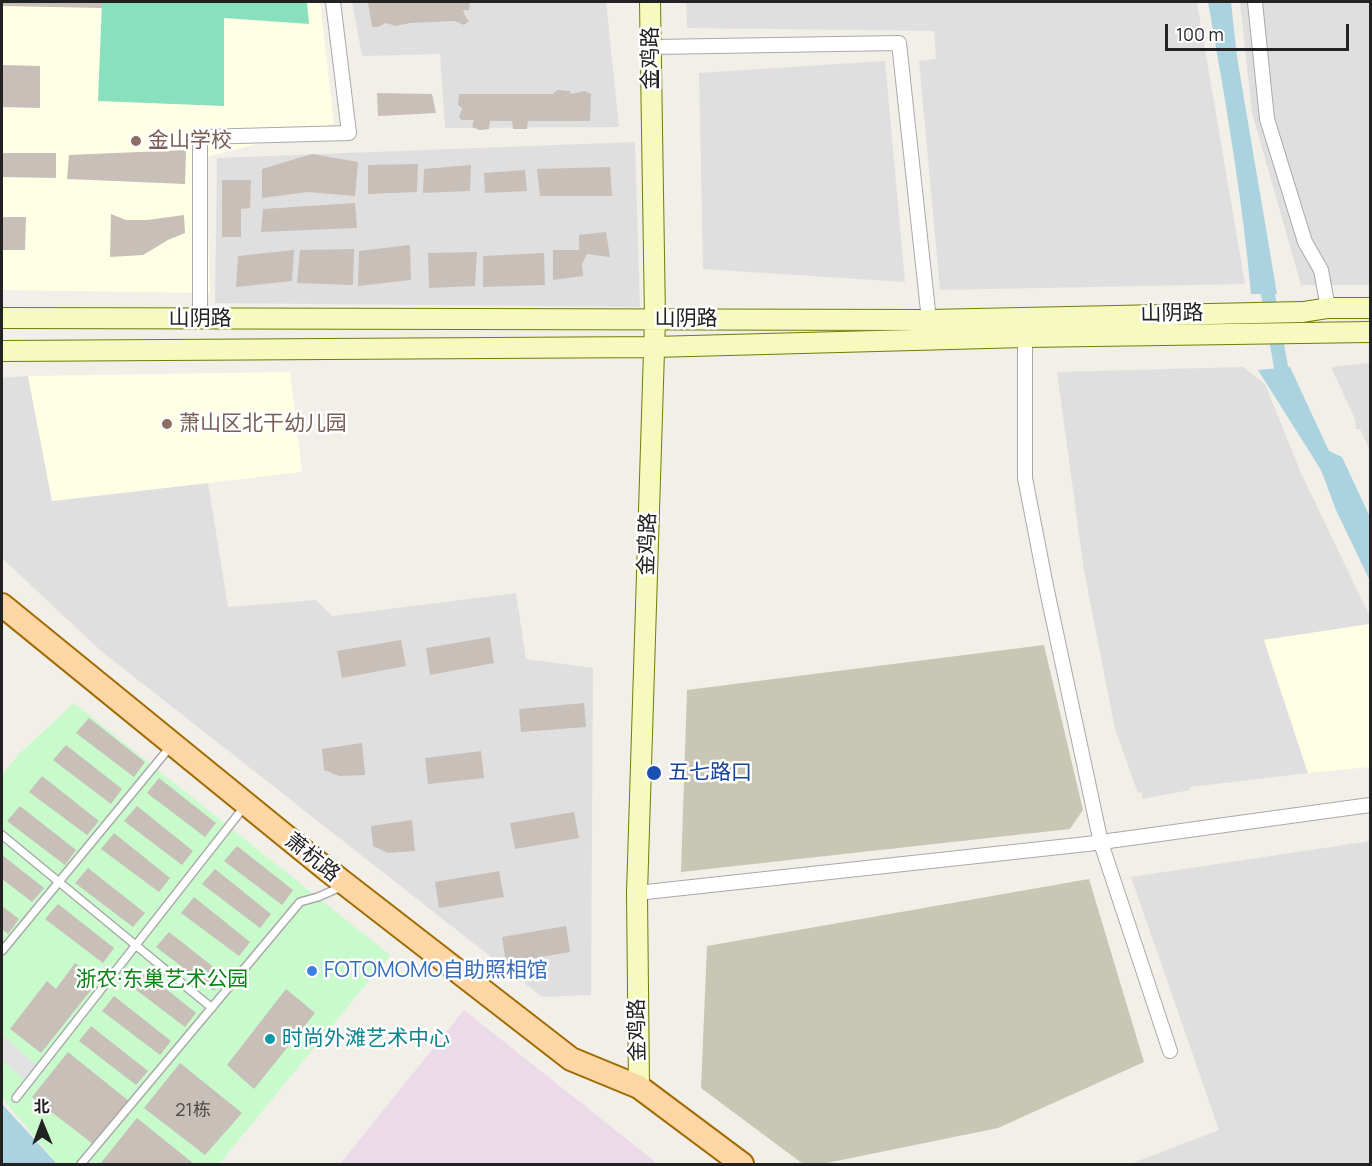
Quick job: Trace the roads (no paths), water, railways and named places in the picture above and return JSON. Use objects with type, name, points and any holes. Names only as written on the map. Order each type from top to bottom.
[{"type":"main road","name":"金鸡路","points":[[639,1087],[637,893],[655,319],[650,2]]},
{"type":"main road","name":"山阴路","points":[[2,318],[929,320],[1303,312],[1328,308],[1371,308]]},
{"type":"main road","name":"山阴路","points":[[2,351],[654,347],[1025,337],[1371,332]]},
{"type":"main road","name":"萧杭路","points":[[2,605],[346,885],[571,1059],[639,1087],[742,1164]]},
{"type":"main road","points":[[639,1087],[663,1121],[720,1164]]},
{"type":"street","points":[[200,319],[200,137],[349,133],[333,2]]},
{"type":"street","points":[[1256,2],[1267,119],[1305,242],[1321,270],[1328,308]]},
{"type":"street","points":[[652,47],[899,43],[929,320]]},
{"type":"street","points":[[1025,337],[1024,478],[1101,843],[1170,1051]]},
{"type":"street","points":[[637,893],[1101,843],[1371,805]]},
{"type":"lane","points":[[2,951],[172,744]]},
{"type":"lane","points":[[16,1098],[246,804]]},
{"type":"lane","points":[[2,835],[212,1008]]},
{"type":"lane","points":[[81,1164],[300,902],[346,885]]},
{"type":"water","points":[[1208,2],[1231,2],[1237,57],[1277,294],[1251,294],[1238,184]]},
{"type":"water","points":[[1290,367],[1329,451],[1342,457],[1370,517],[1370,581],[1336,510],[1321,470],[1258,370]]},
{"type":"water","points":[[2,1104],[57,1164],[2,1164]]},
{"type":"waterway","points":[[1265,278],[1281,367],[1289,384]]},
{"type":"place","name":"金山学校","points":[[136,141]]},
{"type":"place","name":"萧山区北干幼儿园","points":[[167,424]]},
{"type":"place","name":"五七路口","points":[[654,773]]},
{"type":"place","name":"FOTOMOMO自助照相馆","points":[[312,971]]},
{"type":"place","name":"时尚外滩艺术中心","points":[[270,1039]]},
{"type":"park label","name":"浙农·东巢艺术公园","points":[[162,980]]}]
